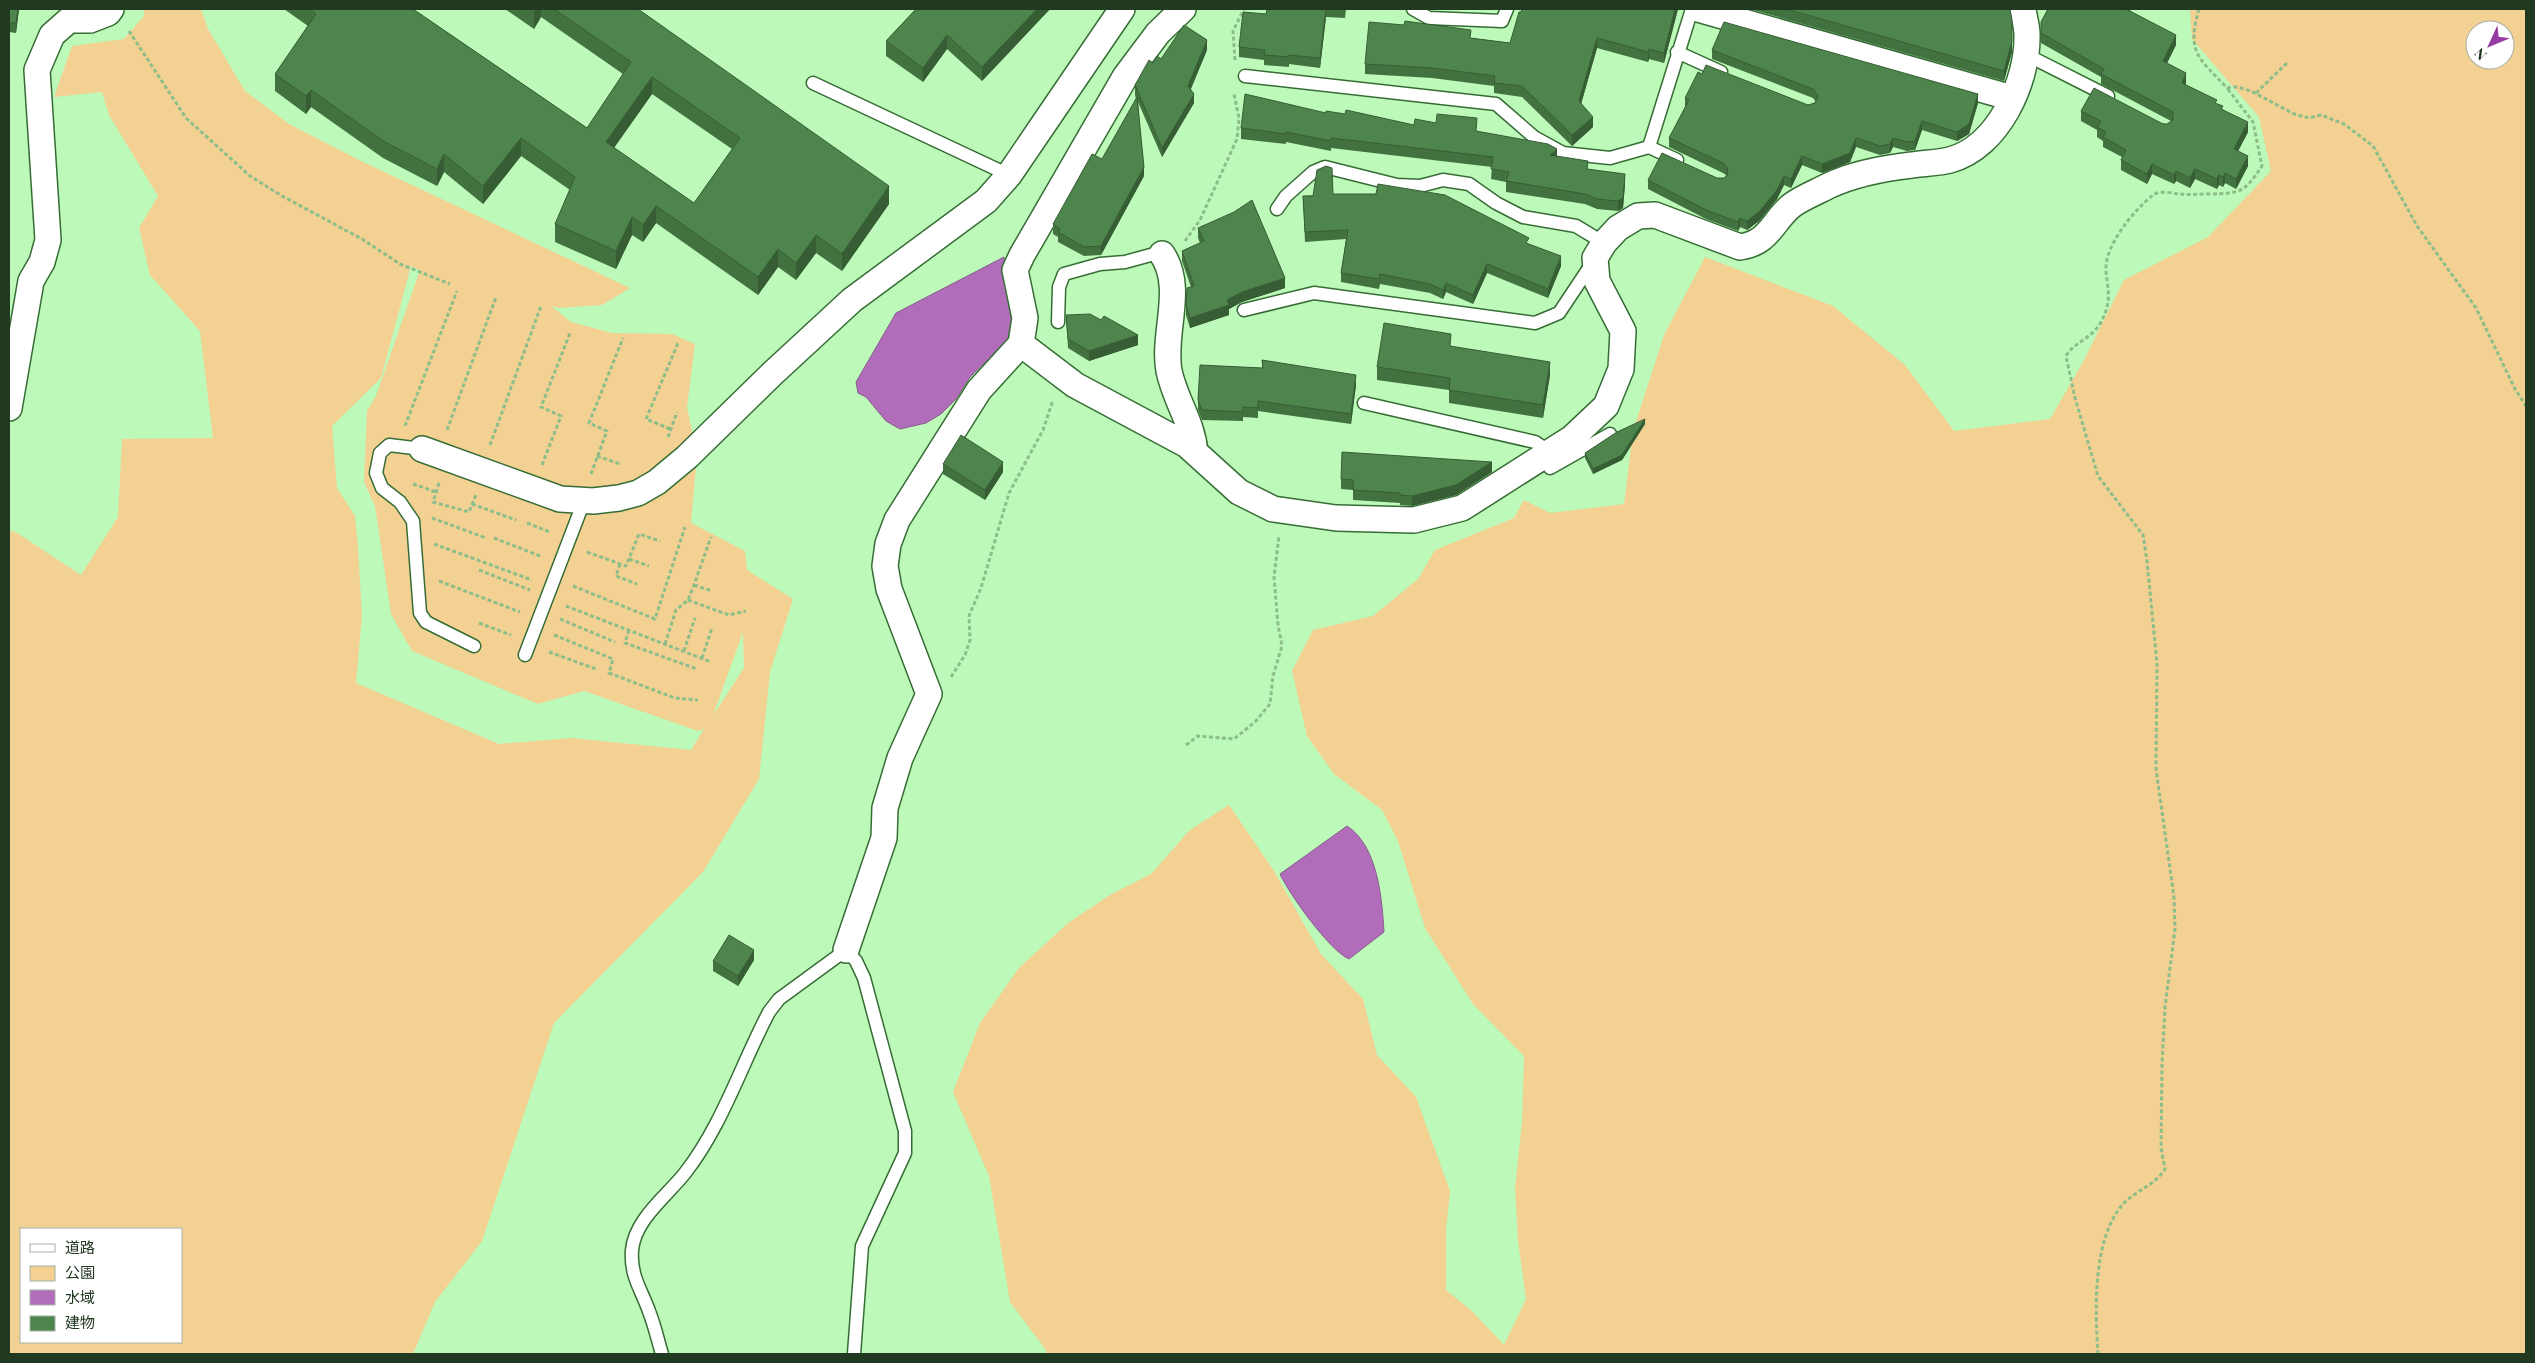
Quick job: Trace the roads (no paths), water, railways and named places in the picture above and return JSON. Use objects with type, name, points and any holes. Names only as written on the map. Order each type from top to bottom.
[{"type":"street","points":[[422,450],[574,500],[619,498],[638,493],[657,482],[687,457],[772,373],[852,300],[986,201],[1009,176],[1122,9]]},
{"type":"street","points":[[846,950],[884,838],[885,808],[900,758],[929,694],[889,589],[885,566],[888,544],[897,520],[979,390],[1021,344],[1025,318],[1015,270],[1022,256],[1125,77],[1158,32],[1183,9]]},
{"type":"street","points":[[1698,9],[2012,98]]},
{"type":"street","points":[[1021,344],[1063,377],[1187,445],[1239,492],[1281,510],[1336,518],[1414,520],[1462,508],[1572,438],[1606,406],[1622,369],[1623,330],[1597,281],[1600,250],[1626,222],[1638,216],[1655,215],[1740,247],[1753,245],[1764,236],[1792,205],[1830,185],[1887,168],[1951,160],[1974,148],[1996,128],[2012,98],[2024,68],[2027,36],[2023,9]]},
{"type":"street","points":[[9,408],[30,281],[42,262],[48,240],[37,70],[52,35],[69,20],[90,20],[108,13],[118,17]]},
{"type":"street","points":[[1164,256],[1172,272],[1173,284],[1167,340],[1170,372],[1189,420],[1195,452]]},
{"type":"lane","points":[[1413,9],[1429,18],[1502,21],[1507,9]]},
{"type":"lane","points":[[1649,147],[1677,52],[1692,9]]},
{"type":"lane","points":[[1677,52],[1733,76]]},
{"type":"lane","points":[[2025,54],[2122,104]]},
{"type":"lane","points":[[1245,76],[1496,104],[1534,137],[1563,153],[1610,158],[1649,147],[1693,168]]},
{"type":"lane","points":[[813,83],[1009,176]]},
{"type":"lane","points":[[1244,310],[1314,293],[1535,323],[1559,313],[1600,250],[1576,226],[1523,217],[1496,203],[1469,184],[1443,180],[1420,186],[1397,185],[1325,167],[1313,172],[1286,196],[1277,209]]},
{"type":"lane","points":[[1058,322],[1059,287],[1064,274],[1100,264],[1125,262],[1158,253],[1164,256]]},
{"type":"lane","points":[[1364,404],[1534,442],[1547,454],[1550,468],[1610,434]]},
{"type":"lane","points":[[422,450],[389,445],[380,453],[376,472],[382,488],[400,502],[413,521],[420,613],[426,622],[474,646]]},
{"type":"lane","points":[[525,655],[540,624],[549,587],[568,544],[574,500]]},
{"type":"lane","points":[[662,1354],[650,1314],[631,1269],[632,1247],[640,1229],[653,1208],[685,1173],[715,1126],[768,1012],[779,999],[846,950],[856,961],[864,978],[905,1131],[905,1153],[862,1246],[854,1354]]},
{"type":"water","points":[[1004,257],[1005,275],[1016,316],[1009,351],[998,350],[970,377],[956,399],[941,414],[926,423],[900,429],[886,421],[866,397],[858,393],[856,382],[896,313]]},
{"type":"water","points":[[1347,826],[1366,846],[1372,860],[1380,889],[1384,932],[1349,959],[1341,954],[1321,934],[1301,908],[1280,874]]}]
